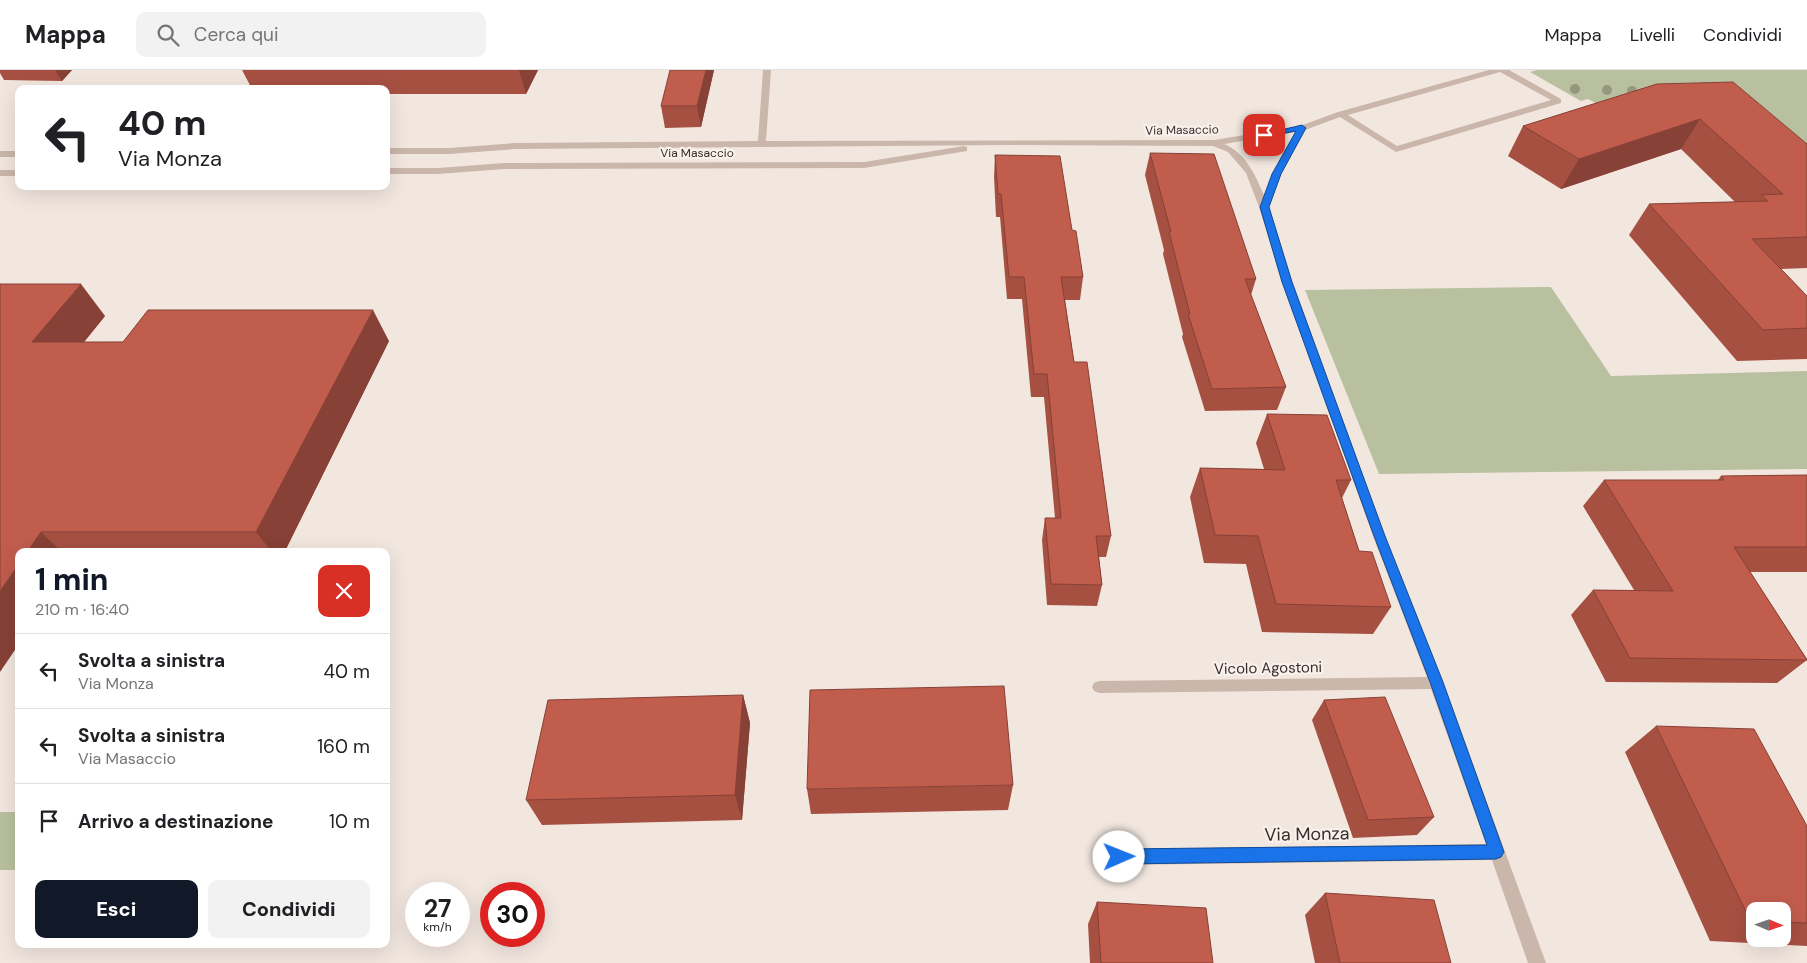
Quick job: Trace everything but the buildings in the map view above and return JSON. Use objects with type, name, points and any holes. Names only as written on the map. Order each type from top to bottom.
[{"type":"street","points":[[762,144],[767,70]]},
{"type":"street","name":"Via Masaccio","points":[[390,151],[449,151],[515,146],[1006,142],[1214,143],[1302,128],[1341,114],[1498,70]]},
{"type":"street","points":[[1341,114],[1396,149],[1558,101],[1503,70]]},
{"type":"street","points":[[1264,207],[1276,174],[1302,128]]},
{"type":"street","name":"Via Masaccio","points":[[390,171],[438,171],[504,166],[864,165],[1006,142]]},
{"type":"street","points":[[1214,143],[1231,150],[1250,172],[1264,207],[1287,282],[1376,527],[1436,682],[1536,963]]},
{"type":"street","points":[[0,154],[15,154]]},
{"type":"street","points":[[0,173],[15,173]]},
{"type":"street","name":"Vicolo Agostoni","points":[[1099,686],[1436,682]]},
{"type":"street","name":"Via Monza","points":[[1119,857],[1496,852]]},
{"type":"green space","points":[[1537,70],[1807,70],[1807,166],[1599,105],[1588,99],[1581,101],[1530,72]]},
{"type":"green space","points":[[1551,287],[1611,376],[1807,371],[1807,469],[1379,474],[1305,290]]},
{"type":"green space","points":[[0,812],[15,812],[15,870],[0,870]]},
{"type":"route","points":[[1119,857],[1496,852],[1436,682],[1380,536],[1287,282],[1264,207],[1276,174],[1302,128],[1264,135]]}]
